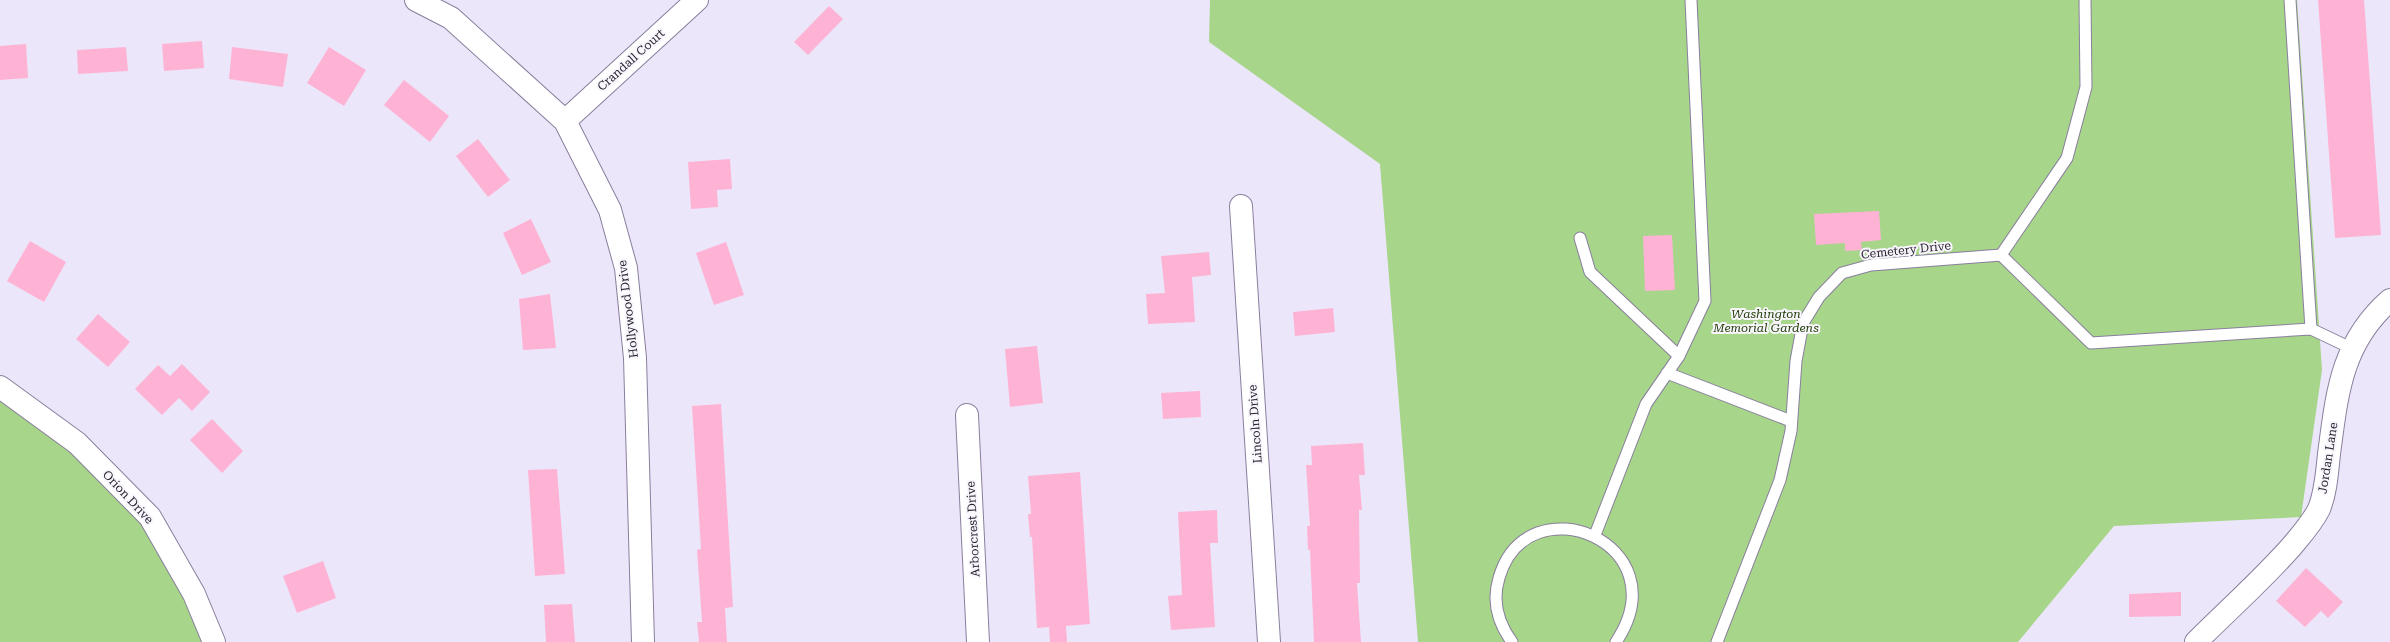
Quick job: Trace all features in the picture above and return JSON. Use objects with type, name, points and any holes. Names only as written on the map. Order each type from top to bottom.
[{"type":"street","name":"Hollywood Drive","points":[[416,0],[451,18],[564,121],[610,210],[626,268],[635,358],[643,642]]},
{"type":"street","name":"Crandall Court","points":[[564,121],[697,0]]},
{"type":"street","name":"Lincoln Drive","points":[[1241,206],[1269,642]]},
{"type":"street","name":"Jordan Lane","points":[[2196,642],[2278,561],[2311,523],[2319,508],[2325,488],[2337,392],[2342,371],[2353,349],[2379,309],[2390,300]]},
{"type":"street","name":"Orion Drive","points":[[0,387],[77,443],[150,517],[194,594],[214,642]]},
{"type":"street","name":"Arborcrest Drive","points":[[967,415],[978,642]]},
{"type":"lane","points":[[1595,536],[1646,404],[1679,356],[1706,301],[1691,0]]},
{"type":"lane","points":[[2085,0],[2086,87],[2067,158],[2001,255],[2091,343],[2312,328],[2353,349]]},
{"type":"lane","points":[[2290,0],[2312,328]]},
{"type":"lane","points":[[1580,238],[1590,272],[1679,356]]},
{"type":"lane","name":"Cemetery Drive","points":[[1717,642],[1780,480],[1792,421],[1796,361],[1802,323],[1819,297],[1842,273],[1871,265],[2001,255]]},
{"type":"lane","points":[[1668,373],[1792,421]]},
{"type":"lane","points":[[1512,642],[1504,631],[1496,610],[1496,588],[1502,567],[1515,549],[1532,536],[1553,529],[1575,529],[1595,536],[1612,548],[1625,565],[1632,586],[1633,607],[1626,627],[1616,642]]},
{"type":"green space","name":"Washington Memorial Gardens","points":[[1210,0],[2297,0],[2322,370],[2301,517],[2114,526],[2018,642],[1418,642],[1380,164],[1209,42]]},
{"type":"green space","points":[[0,383],[158,531],[217,642],[0,642]]},
{"type":"building","points":[[2318,0],[2364,0],[2381,235],[2335,238]]},
{"type":"building","points":[[829,6],[843,19],[808,55],[794,42]]},
{"type":"building","points":[[202,41],[204,68],[164,71],[162,44]]},
{"type":"building","points":[[26,44],[28,78],[0,80],[0,46]]},
{"type":"building","points":[[126,47],[128,71],[78,74],[77,50]]},
{"type":"building","points":[[232,47],[288,54],[283,87],[229,79]]},
{"type":"building","points":[[329,47],[366,70],[344,106],[307,83]]},
{"type":"building","points":[[404,80],[449,116],[430,142],[384,105]]},
{"type":"building","points":[[478,139],[510,180],[488,197],[456,156]]},
{"type":"building","points":[[730,159],[732,189],[717,190],[718,207],[691,209],[688,162]]},
{"type":"building","points":[[1879,211],[1881,240],[1861,242],[1862,250],[1845,251],[1845,243],[1816,245],[1814,214]]},
{"type":"building","points":[[531,219],[551,262],[522,275],[503,233]]},
{"type":"building","points":[[1672,235],[1675,290],[1645,291],[1643,236]]},
{"type":"building","points":[[30,241],[66,262],[44,302],[7,281]]},
{"type":"building","points":[[726,242],[744,295],[714,305],[696,253]]},
{"type":"building","points":[[1209,252],[1211,275],[1192,277],[1195,322],[1148,324],[1146,294],[1165,293],[1161,256]]},
{"type":"building","points":[[550,294],[556,348],[523,350],[519,299]]},
{"type":"building","points":[[1333,308],[1335,332],[1295,336],[1293,312]]},
{"type":"building","points":[[98,314],[130,342],[108,367],[76,339]]},
{"type":"building","points":[[1037,346],[1043,403],[1010,407],[1005,349]]},
{"type":"building","points":[[182,364],[210,392],[192,411],[179,398],[162,415],[135,389],[158,365],[170,376]]},
{"type":"building","points":[[1200,391],[1201,417],[1163,419],[1161,393]]},
{"type":"building","points":[[721,404],[733,607],[725,608],[727,642],[699,642],[697,622],[702,622],[697,550],[701,549],[692,406]]},
{"type":"building","points":[[212,419],[243,451],[222,473],[190,440]]},
{"type":"building","points":[[1363,443],[1365,475],[1359,475],[1362,510],[1359,510],[1360,583],[1357,583],[1361,642],[1314,642],[1310,550],[1308,550],[1307,526],[1310,526],[1306,465],[1312,465],[1311,446]]},
{"type":"building","points":[[557,469],[565,574],[535,576],[528,470]]},
{"type":"building","points":[[1080,472],[1090,624],[1066,626],[1067,642],[1050,642],[1049,627],[1037,628],[1032,537],[1030,537],[1028,514],[1031,514],[1028,476]]},
{"type":"building","points":[[1217,510],[1218,543],[1210,543],[1215,627],[1171,630],[1168,596],[1182,595],[1178,512]]},
{"type":"building","points":[[323,561],[336,598],[297,613],[283,576]]},
{"type":"building","points":[[2306,568],[2343,602],[2328,618],[2321,611],[2305,627],[2276,601]]},
{"type":"building","points":[[2181,592],[2181,616],[2129,617],[2129,594]]},
{"type":"building","points":[[572,604],[575,642],[546,642],[544,605]]}]
